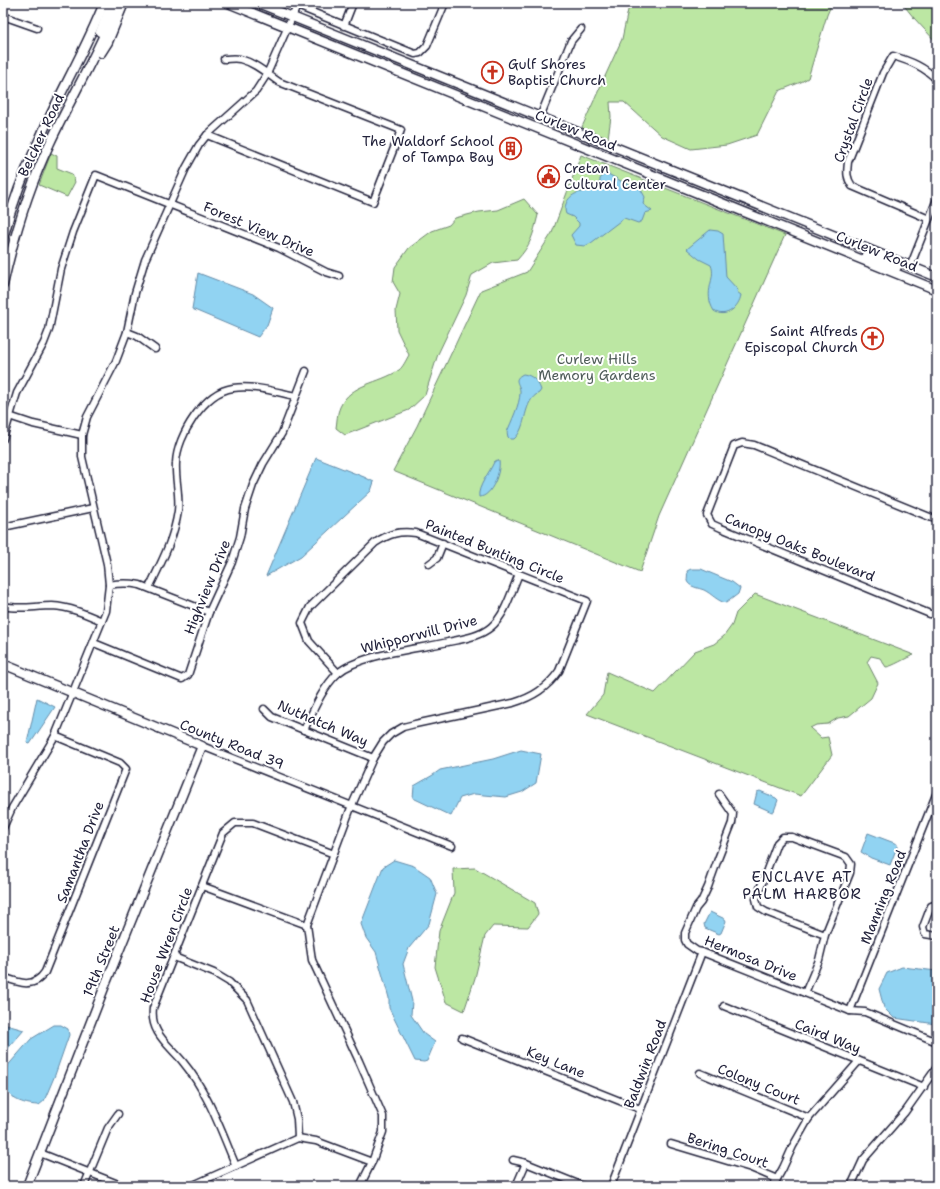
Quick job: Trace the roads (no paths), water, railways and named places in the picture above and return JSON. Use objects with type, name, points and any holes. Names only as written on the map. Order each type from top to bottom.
[{"type":"main road","name":"Belcher Road","points":[[3,238],[14,202],[40,137],[95,26],[104,3]]},
{"type":"main road","points":[[80,84],[112,3]]},
{"type":"main road","name":"Belcher Road","points":[[3,285],[27,197],[50,143],[103,39],[118,3]]},
{"type":"main road","points":[[80,84],[97,61],[108,42],[124,3]]},
{"type":"main road","name":"Curlew Road","points":[[228,3],[937,290]]},
{"type":"main road","name":"Curlew Road","points":[[258,3],[937,277]]},
{"type":"main road","points":[[482,106],[487,102],[529,118],[540,117]]},
{"type":"main road","points":[[844,252],[856,251],[898,267],[910,267]]},
{"type":"main road","name":"County Road 39","points":[[3,664],[202,746]]},
{"type":"main road","name":"19th Street","points":[[27,1186],[106,983],[202,746]]},
{"type":"street","points":[[290,3],[415,54],[420,53],[427,46],[445,3]]},
{"type":"street","points":[[344,26],[353,3]]},
{"type":"street","points":[[3,828],[12,808],[55,736],[106,611],[109,585],[107,564],[82,457],[82,435],[88,417],[110,374],[127,332],[141,271],[186,168],[199,145],[207,135],[256,91],[267,74],[297,6]]},
{"type":"street","points":[[3,16],[38,28]]},
{"type":"street","points":[[540,117],[571,41],[581,29]]},
{"type":"street","name":"Crystal Circle","points":[[929,219],[852,186],[846,173],[848,162],[883,73],[893,56],[909,60],[925,69],[937,80]]},
{"type":"street","points":[[207,135],[373,202],[401,130],[279,82],[260,67],[239,58],[224,59]]},
{"type":"street","name":"Forest View Drive","points":[[9,416],[17,393],[44,343],[54,309],[61,270],[73,232],[96,174],[279,248],[326,272],[339,276]]},
{"type":"street","points":[[910,267],[937,198]]},
{"type":"street","points":[[127,332],[137,336],[155,349]]},
{"type":"street","name":"Highview Drive","points":[[94,643],[182,679],[188,675],[209,612],[232,562],[240,537],[245,509],[253,485],[263,464],[282,433],[306,371]]},
{"type":"street","points":[[149,588],[170,541],[177,519],[179,496],[176,463],[179,446],[195,416],[209,400],[220,393],[233,388],[253,388],[296,396]]},
{"type":"street","points":[[3,439],[9,416],[33,424],[82,435]]},
{"type":"street","name":"Canopy Oaks Boulevard","points":[[937,520],[754,445],[742,443],[734,446],[707,514],[712,524],[721,528],[930,614],[937,614]]},
{"type":"street","points":[[3,527],[93,508]]},
{"type":"street","name":"Painted Bunting Circle","points":[[338,673],[309,641],[302,623],[310,607],[375,543],[386,536],[404,532],[416,533],[587,601],[559,671],[541,691],[527,699],[513,703],[403,727],[391,734],[383,742],[373,758]]},
{"type":"street","points":[[429,564],[437,558],[443,543]]},
{"type":"street","name":"Whipporwill Drive","points":[[304,730],[317,701],[338,673],[351,665],[371,658],[472,636],[482,633],[490,628],[501,616],[519,574]]},
{"type":"street","points":[[109,585],[129,583],[149,588],[209,612]]},
{"type":"street","points":[[3,606],[19,609],[55,606],[81,612],[102,621]]},
{"type":"street","name":"Nuthatch Way","points":[[264,709],[272,717],[373,758]]},
{"type":"street","name":"Samantha Drive","points":[[3,977],[17,983],[31,983],[41,978],[45,972],[126,769],[120,763],[55,736]]},
{"type":"street","name":"County Road 39","points":[[202,746],[452,846]]},
{"type":"street","points":[[360,1186],[372,1162],[383,1132],[383,1116],[312,960],[308,925],[352,805],[373,758]]},
{"type":"street","name":"Manning Road","points":[[850,1011],[937,792]]},
{"type":"street","name":"Hermosa Drive","points":[[719,794],[732,814],[732,823],[707,891],[702,902],[696,908],[685,933],[685,940],[687,944],[697,951],[850,1011],[865,1012],[937,1042]]},
{"type":"street","name":"House Wren Circle","points":[[236,1166],[201,1086],[184,1063],[156,1031],[152,1021],[153,1008],[223,833],[235,822],[253,823],[334,854]]},
{"type":"street","points":[[805,993],[818,960],[825,935],[850,873],[851,864],[846,857],[792,836],[783,837],[777,843],[756,899],[758,907],[766,912],[825,935]]},
{"type":"street","points":[[202,886],[308,925]]},
{"type":"street","points":[[937,904],[931,906],[923,927],[925,934],[937,936]]},
{"type":"street","name":"Baldwin Road","points":[[611,1186],[702,952]]},
{"type":"street","points":[[174,957],[214,973],[229,982],[247,1000],[293,1102],[297,1119],[298,1138]]},
{"type":"street","name":"Caird Way","points":[[724,1006],[924,1087]]},
{"type":"street","name":"Key Lane","points":[[462,1038],[640,1109]]},
{"type":"street","points":[[772,1186],[809,1118],[859,1061]]},
{"type":"street","points":[[851,1186],[863,1160],[905,1112],[937,1067]]},
{"type":"street","name":"Colony Court","points":[[700,1073],[809,1118]]},
{"type":"street","points":[[84,1186],[108,1128],[118,1114]]},
{"type":"street","points":[[191,1186],[298,1138],[316,1141],[372,1162]]},
{"type":"street","name":"Bering Court","points":[[671,1144],[751,1168],[777,1179]]},
{"type":"street","points":[[40,1153],[123,1186]]},
{"type":"street","points":[[513,1160],[526,1163],[583,1186]]},
{"type":"street","points":[[516,1186],[526,1163]]},
{"type":"water","points":[[604,174],[608,174],[621,181],[640,188],[645,197],[643,204],[652,211],[645,213],[642,221],[638,223],[624,218],[591,243],[585,246],[576,245],[571,235],[579,226],[579,223],[573,217],[566,214],[565,206],[569,199],[575,194],[583,192],[585,188],[594,187],[600,182],[600,179]]},
{"type":"water","points":[[710,230],[718,231],[723,234],[726,277],[741,295],[738,304],[727,313],[723,314],[714,311],[709,297],[712,275],[711,265],[699,259],[687,249]]},
{"type":"water","points":[[198,273],[253,294],[273,308],[267,325],[258,337],[192,309]]},
{"type":"water","points":[[523,374],[534,379],[541,390],[530,402],[518,434],[514,439],[510,439],[507,432],[520,397],[520,390],[517,380],[519,376]]},
{"type":"water","points":[[316,458],[374,482],[371,491],[301,556],[266,576]]},
{"type":"water","points":[[497,460],[499,461],[499,471],[495,483],[488,493],[479,497],[482,484],[494,462]]},
{"type":"water","points":[[691,569],[701,569],[732,582],[740,588],[738,594],[726,603],[720,601],[704,590],[688,583],[687,571]]},
{"type":"water","points":[[37,698],[55,707],[30,744],[27,743]]},
{"type":"water","points":[[521,750],[541,754],[536,783],[522,792],[506,797],[474,794],[460,798],[451,816],[413,798],[414,786],[440,770],[493,759]]},
{"type":"water","points":[[760,791],[778,800],[774,811],[772,812],[754,804],[757,792]]},
{"type":"water","points":[[868,833],[897,844],[890,865],[871,858],[861,852]]},
{"type":"water","points":[[394,860],[414,866],[430,877],[437,894],[429,924],[409,948],[403,964],[412,1001],[411,1015],[424,1034],[435,1042],[427,1061],[424,1062],[415,1061],[389,1008],[389,998],[376,952],[366,938],[361,924],[383,867]]},
{"type":"water","points":[[710,912],[725,919],[726,921],[721,933],[719,934],[705,928],[704,924]]},
{"type":"water","points":[[902,967],[937,971],[936,1024],[894,1018],[884,1008],[879,989],[887,973]]},
{"type":"water","points":[[3,1024],[24,1030],[3,1054]]},
{"type":"water","points":[[54,1025],[61,1025],[68,1029],[69,1035],[44,1101],[39,1105],[19,1101],[7,1091],[4,1070],[31,1039]]},
{"type":"place","name":"Gulf Shores Baptist Church","points":[[492,72]]},
{"type":"place","name":"The Waldorf School of Tampa Bay","points":[[510,149]]},
{"type":"place","name":"Cretan Cultural Center","points":[[548,176]]},
{"type":"place","name":"Saint Alfreds Episcopal Church","points":[[873,339]]},
{"type":"district","name":"ENCLAVE AT PALM HARBOR","points":[[802,886]]},
{"type":"park label","name":"Curlew Hills Memory Gardens","points":[[597,368]]}]
